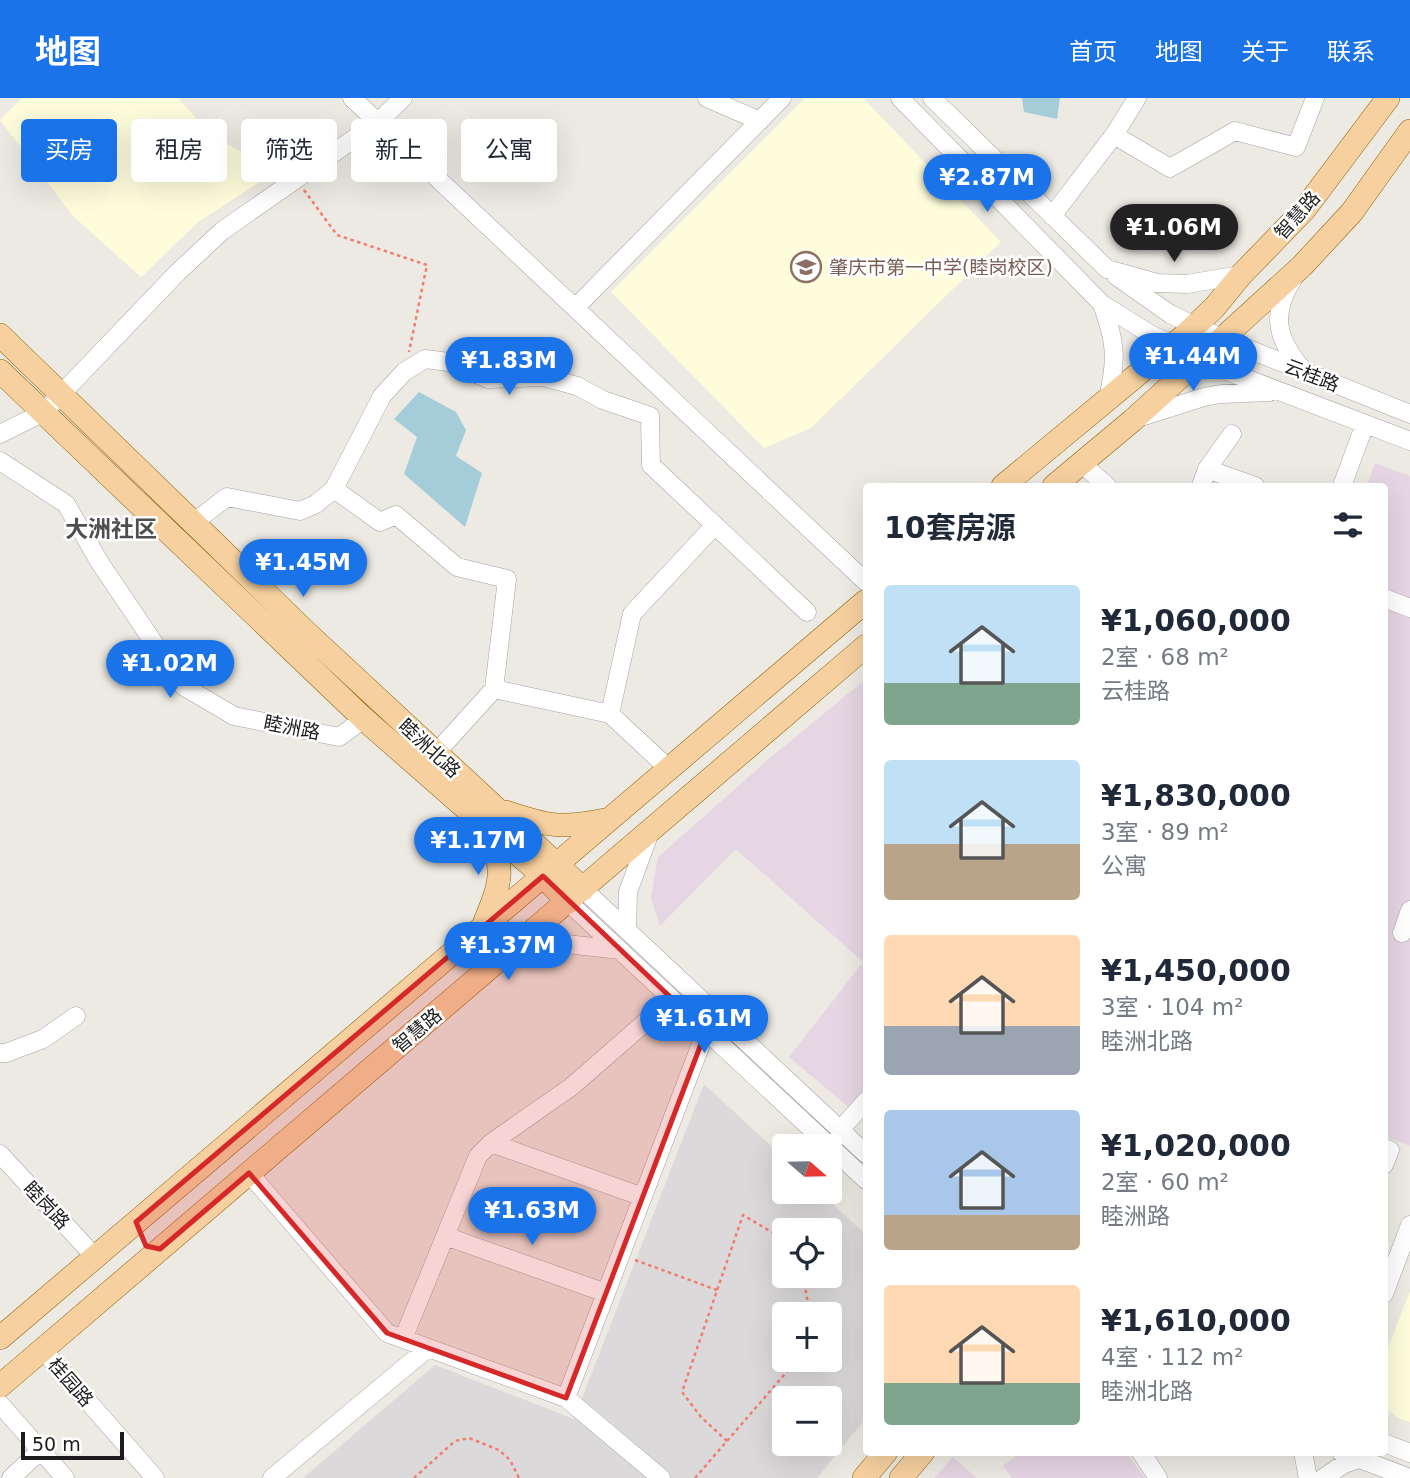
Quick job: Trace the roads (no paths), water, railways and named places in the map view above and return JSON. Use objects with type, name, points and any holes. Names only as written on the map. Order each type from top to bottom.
[{"type":"main road","name":"智慧路","points":[[1007,483],[1214,308],[1241,275],[1304,210],[1388,98]]},
{"type":"main road","name":"智慧路","points":[[1058,483],[1133,420],[1302,266],[1352,212],[1410,131]]},
{"type":"main road","name":"睦洲北路","points":[[0,335],[309,635],[436,753],[492,818]]},
{"type":"main road","name":"睦洲北路","points":[[0,371],[364,719],[492,818],[575,896]]},
{"type":"main road","name":"智慧路","points":[[0,1338],[863,604]]},
{"type":"main road","name":"智慧路","points":[[0,1386],[863,649]]},
{"type":"main road","points":[[484,926],[501,874],[492,818],[556,826],[578,826],[609,820]]},
{"type":"main road","points":[[136,1222],[137,1235],[146,1246],[160,1249]]},
{"type":"main road","points":[[864,1478],[883,1456]]},
{"type":"main road","points":[[901,1478],[920,1456]]},
{"type":"street","points":[[352,98],[375,119]]},
{"type":"street","points":[[381,119],[403,98]]},
{"type":"street","points":[[707,98],[760,121]]},
{"type":"street","points":[[575,308],[782,98]]},
{"type":"street","points":[[900,98],[1102,304],[1116,355],[1108,399]]},
{"type":"street","name":"云桂路","points":[[932,98],[1107,269],[1170,314],[1221,338],[1410,414]]},
{"type":"street","points":[[1052,216],[1114,135],[1137,98]]},
{"type":"street","points":[[1114,135],[1170,168],[1235,131],[1296,147],[1315,98]]},
{"type":"street","points":[[0,434],[44,412],[178,272],[222,231],[351,141]]},
{"type":"street","points":[[442,182],[863,579]]},
{"type":"street","points":[[1302,266],[1283,294],[1279,324],[1289,354],[1305,373]]},
{"type":"street","points":[[1107,269],[1157,283],[1187,284],[1241,275]]},
{"type":"street","name":"云桂路","points":[[1102,304],[1150,334],[1200,358],[1410,441]]},
{"type":"street","points":[[193,523],[227,497],[300,510],[316,504],[334,489],[382,396],[404,372],[425,359],[449,362],[488,379],[544,377],[577,386],[603,400],[650,416],[651,465],[807,612]]},
{"type":"street","points":[[1133,420],[1204,397],[1281,392]]},
{"type":"street","points":[[1343,483],[1365,424]]},
{"type":"street","points":[[1232,434],[1204,478],[1236,483]]},
{"type":"street","name":"睦洲路","points":[[0,461],[66,504],[100,563],[183,687],[234,716],[339,737],[364,719]]},
{"type":"street","points":[[1081,463],[1104,483]]},
{"type":"street","points":[[334,489],[380,522],[396,515],[457,567],[507,579],[494,689],[436,753]]},
{"type":"street","points":[[610,714],[632,614],[715,524]]},
{"type":"street","points":[[1388,600],[1410,608]]},
{"type":"street","points":[[494,689],[610,714],[669,769]]},
{"type":"street","points":[[627,930],[628,892],[650,832]]},
{"type":"street","name":"睦洲北路","points":[[575,896],[627,930],[863,1151]]},
{"type":"street","name":"睦洲北路","points":[[575,896],[620,950],[863,1177]]},
{"type":"street","points":[[1402,933],[1410,911]]},
{"type":"street","points":[[505,955],[566,944],[620,950]]},
{"type":"street","points":[[402,1339],[478,1156],[491,1143],[571,1087],[672,999]]},
{"type":"street","points":[[0,1053],[43,1040],[76,1016]]},
{"type":"street","points":[[566,1398],[706,1031]]},
{"type":"street","points":[[841,1130],[863,1104]]},
{"type":"street","points":[[491,1143],[643,1196]]},
{"type":"street","name":"睦岗路","points":[[0,1154],[95,1257]]},
{"type":"street","points":[[249,1173],[387,1333],[566,1398],[661,1478]]},
{"type":"street","points":[[1388,1283],[1410,1225]]},
{"type":"street","points":[[445,1236],[606,1293]]},
{"type":"street","points":[[272,1478],[428,1348]]},
{"type":"street","name":"桂园路","points":[[43,1350],[155,1478]]},
{"type":"street","points":[[0,1404],[65,1478]]},
{"type":"street","points":[[1388,1445],[1410,1453]]},
{"type":"street","points":[[10,1478],[41,1450]]},
{"type":"street","points":[[1144,1456],[1158,1478]]},
{"type":"street","points":[[1305,1456],[1308,1478]]},
{"type":"street","points":[[1351,1456],[1410,1478]]},
{"type":"street","points":[[1323,1478],[1344,1464],[1359,1459]]},
{"type":"water","points":[[1022,98],[1060,98],[1057,119],[1024,112]]},
{"type":"water","points":[[419,392],[456,412],[466,430],[456,456],[482,473],[465,527],[404,474],[417,437],[394,419]]},
{"type":"place","name":"肇庆市第一中学(睦岗校区)","points":[[806,267]]},
{"type":"district","name":"大洲社区","points":[[111,529]]}]
